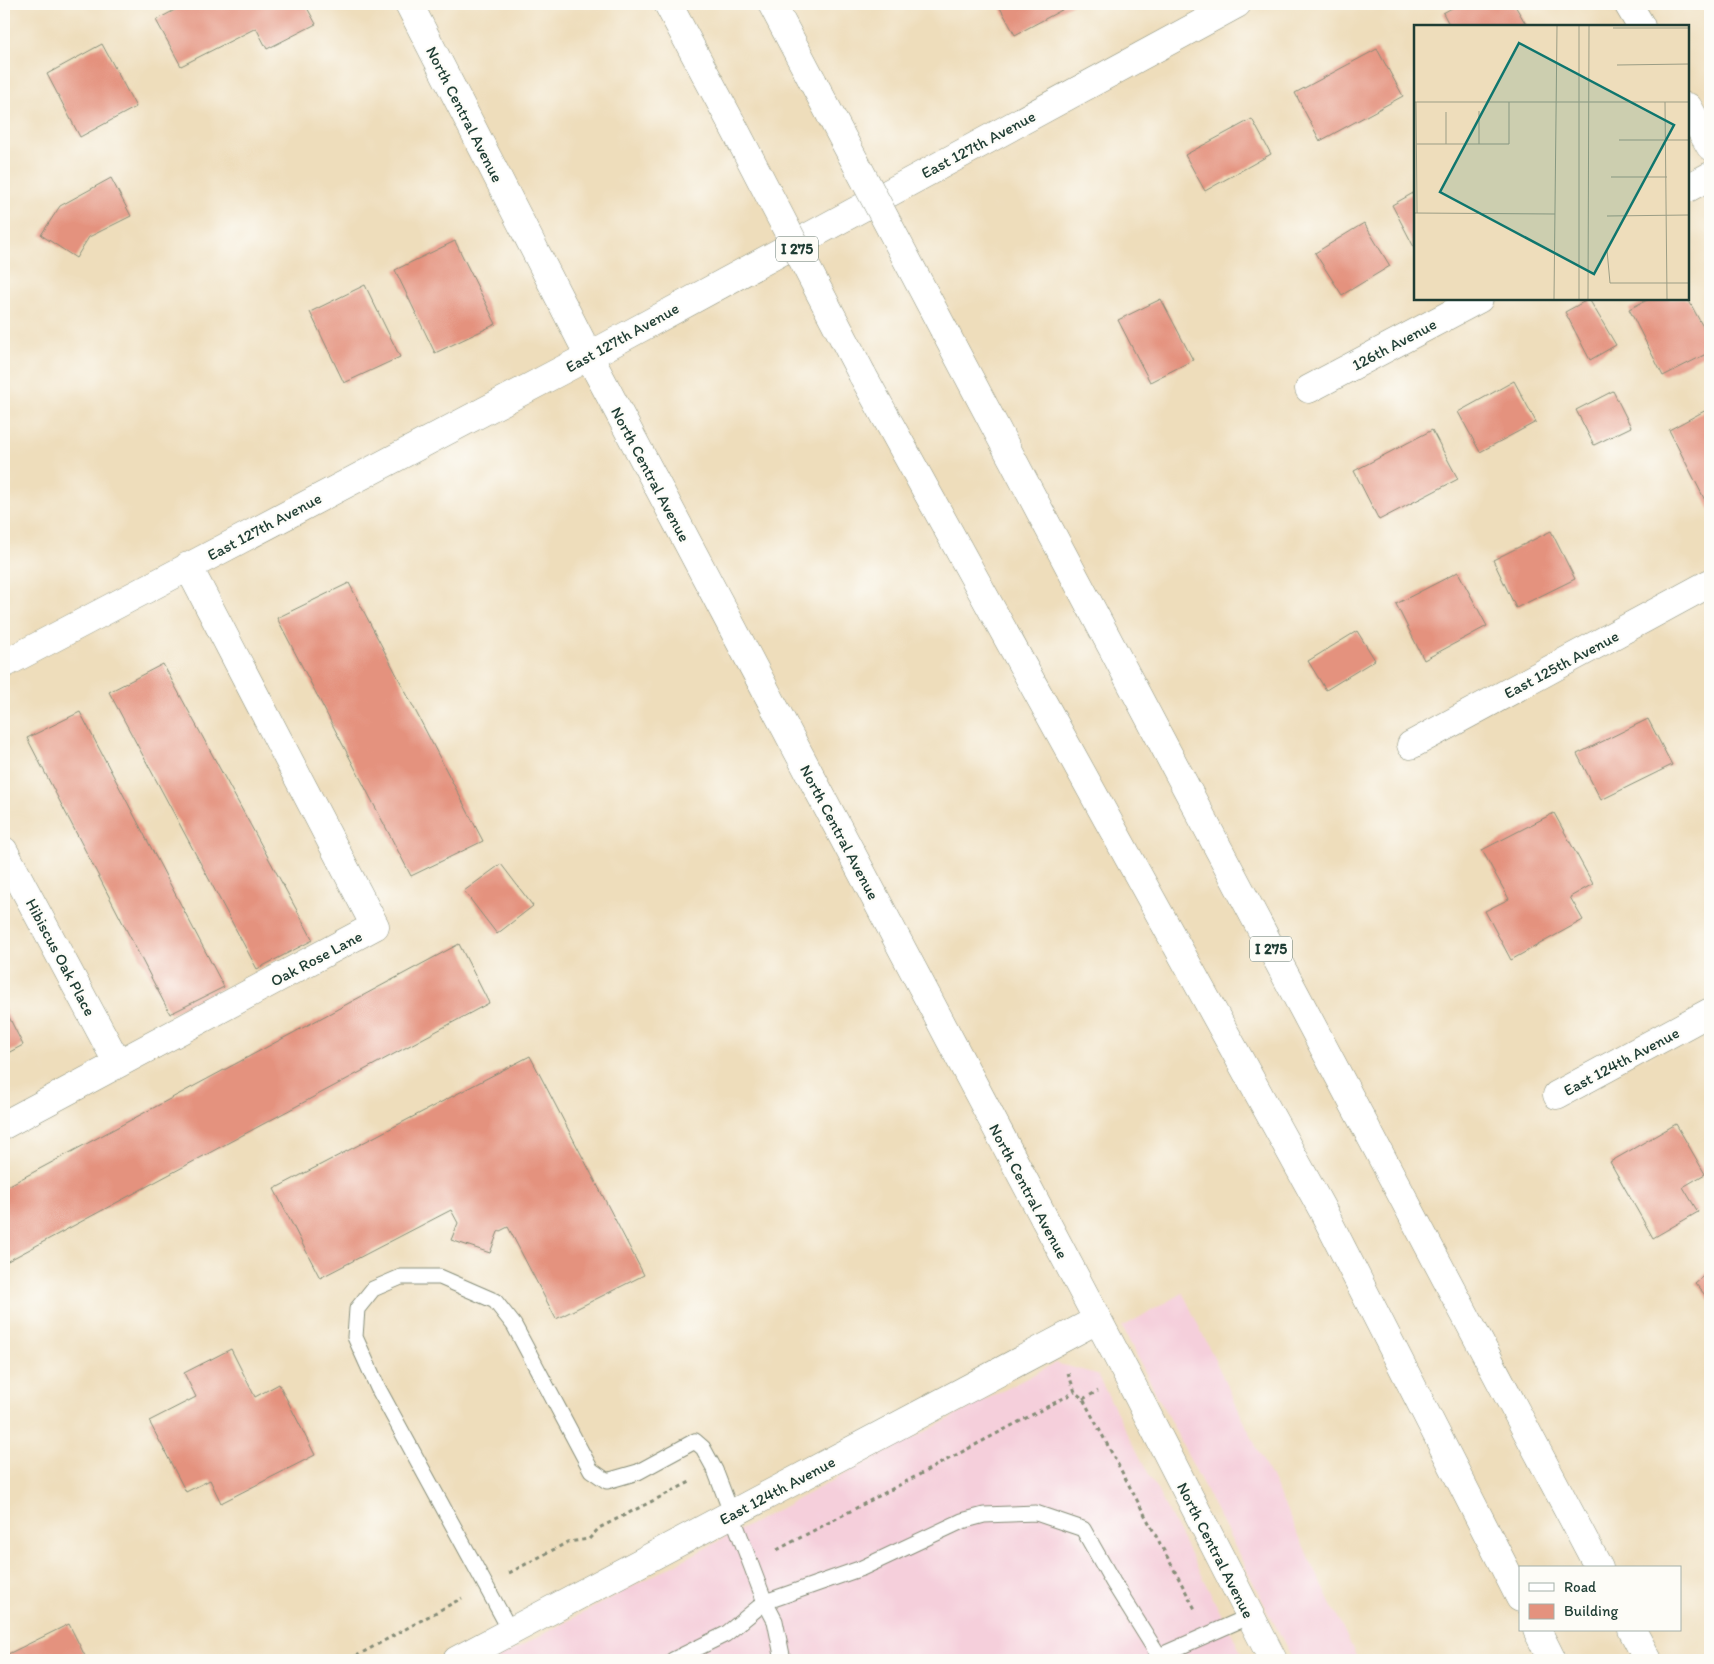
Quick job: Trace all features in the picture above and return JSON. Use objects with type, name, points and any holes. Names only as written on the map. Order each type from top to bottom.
[{"type":"main road","name":"North Central Avenue","points":[[409,4],[589,356],[1097,1320],[1273,1660]]},
{"type":"main road","name":"I 275","points":[[668,4],[862,374],[1322,1209],[1519,1596]]},
{"type":"main road","name":"I 275","points":[[772,4],[1598,1566]]},
{"type":"main road","name":"East 127th Avenue","points":[[4,664],[589,356],[1237,4]]},
{"type":"main road","points":[[1628,4],[1640,25]]},
{"type":"main road","points":[[1689,109],[1710,146]]},
{"type":"main road","points":[[1689,187],[1710,176]]},
{"type":"main road","name":"126th Avenue","points":[[1309,390],[1477,300]]},
{"type":"main road","name":"Oak Rose Lane","points":[[4,1125],[376,926],[188,566]]},
{"type":"main road","name":"East 125th Avenue","points":[[1412,745],[1710,584]]},
{"type":"main road","name":"Hibiscus Oak Place","points":[[4,851],[118,1064]]},
{"type":"main road","name":"East 124th Avenue","points":[[1557,1095],[1710,1012]]},
{"type":"main road","name":"East 124th Avenue","points":[[457,1660],[1097,1320]]},
{"type":"main road","points":[[1537,1632],[1552,1660]]},
{"type":"main road","points":[[1633,1632],[1648,1660]]},
{"type":"lane","points":[[511,1632],[382,1396],[355,1337],[357,1309],[373,1290],[401,1277],[440,1276],[495,1301],[514,1325],[591,1470],[607,1481],[638,1472],[694,1441],[703,1448],[715,1470],[765,1602],[775,1621],[784,1660]]},
{"type":"lane","points":[[673,1660],[726,1634],[765,1602],[862,1568],[962,1521],[984,1515],[1036,1513],[1083,1529],[1158,1659],[1250,1616]]},
{"type":"path","points":[[1066,1368],[1075,1392],[1083,1399],[1195,1609]]},
{"type":"path","points":[[1083,1399],[1106,1387]]},
{"type":"path","points":[[778,1550],[1075,1392]]},
{"type":"path","points":[[349,1660],[568,1542],[589,1539],[606,1525],[715,1470]]},
{"type":"shaded area","points":[[1183,1293],[1358,1660],[1293,1660],[1122,1327]]},
{"type":"shaded area","points":[[1055,1363],[1097,1374],[1245,1660],[494,1660]]},
{"type":"building","points":[[186,4],[305,4],[316,24],[267,49],[256,28],[181,66],[156,20]]},
{"type":"building","points":[[998,4],[1073,4],[1015,35]]},
{"type":"building","points":[[1459,4],[1514,4],[1526,25],[1449,25],[1443,13]]},
{"type":"building","points":[[102,44],[136,107],[80,137],[47,74]]},
{"type":"building","points":[[1377,49],[1403,96],[1320,141],[1295,93]]},
{"type":"building","points":[[1252,119],[1271,154],[1205,191],[1185,155]]},
{"type":"building","points":[[111,178],[131,216],[89,237],[76,258],[41,235],[60,206]]},
{"type":"building","points":[[1414,193],[1414,247],[1392,205]]},
{"type":"building","points":[[1364,223],[1390,266],[1342,295],[1315,253]]},
{"type":"building","points":[[455,241],[496,324],[435,353],[395,270]]},
{"type":"building","points":[[365,285],[400,357],[344,383],[310,312]]},
{"type":"building","points":[[1161,299],[1193,360],[1150,382],[1118,320]]},
{"type":"building","points":[[1590,300],[1616,345],[1590,360],[1565,312]]},
{"type":"building","points":[[1647,300],[1689,300],[1710,340],[1710,352],[1663,376],[1629,309]]},
{"type":"building","points":[[1514,381],[1536,422],[1480,452],[1458,412]]},
{"type":"building","points":[[1613,391],[1631,427],[1594,445],[1576,410]]},
{"type":"building","points":[[1710,408],[1710,510],[1669,430]]},
{"type":"building","points":[[1432,430],[1458,479],[1379,520],[1354,471]]},
{"type":"building","points":[[1551,531],[1575,579],[1516,608],[1493,560]]},
{"type":"building","points":[[1458,572],[1487,626],[1424,660],[1396,604]]},
{"type":"building","points":[[349,583],[483,841],[411,876],[277,618]]},
{"type":"building","points":[[1357,631],[1375,660],[1326,690],[1308,661]]},
{"type":"building","points":[[163,664],[313,940],[257,969],[109,692]]},
{"type":"building","points":[[80,712],[224,987],[170,1014],[27,738]]},
{"type":"building","points":[[1648,719],[1672,765],[1601,800],[1577,754]]},
{"type":"building","points":[[1554,813],[1593,884],[1570,897],[1583,920],[1511,960],[1485,911],[1509,899],[1482,850]]},
{"type":"building","points":[[501,864],[533,906],[497,934],[464,891]]},
{"type":"building","points":[[459,944],[489,1003],[4,1263],[4,1188]]},
{"type":"building","points":[[4,1007],[23,1045],[4,1055]]},
{"type":"building","points":[[530,1056],[644,1275],[556,1319],[508,1227],[498,1232],[490,1253],[451,1240],[458,1223],[451,1210],[320,1278],[274,1189]]},
{"type":"building","points":[[1676,1124],[1705,1174],[1683,1187],[1698,1212],[1653,1238],[1610,1162]]},
{"type":"building","points":[[1710,1270],[1710,1301],[1695,1283]]},
{"type":"building","points":[[231,1349],[255,1397],[279,1384],[315,1455],[221,1503],[210,1480],[186,1492],[149,1421],[196,1397],[184,1373]]},
{"type":"building","points":[[69,1624],[87,1660],[4,1660],[4,1656]]}]
